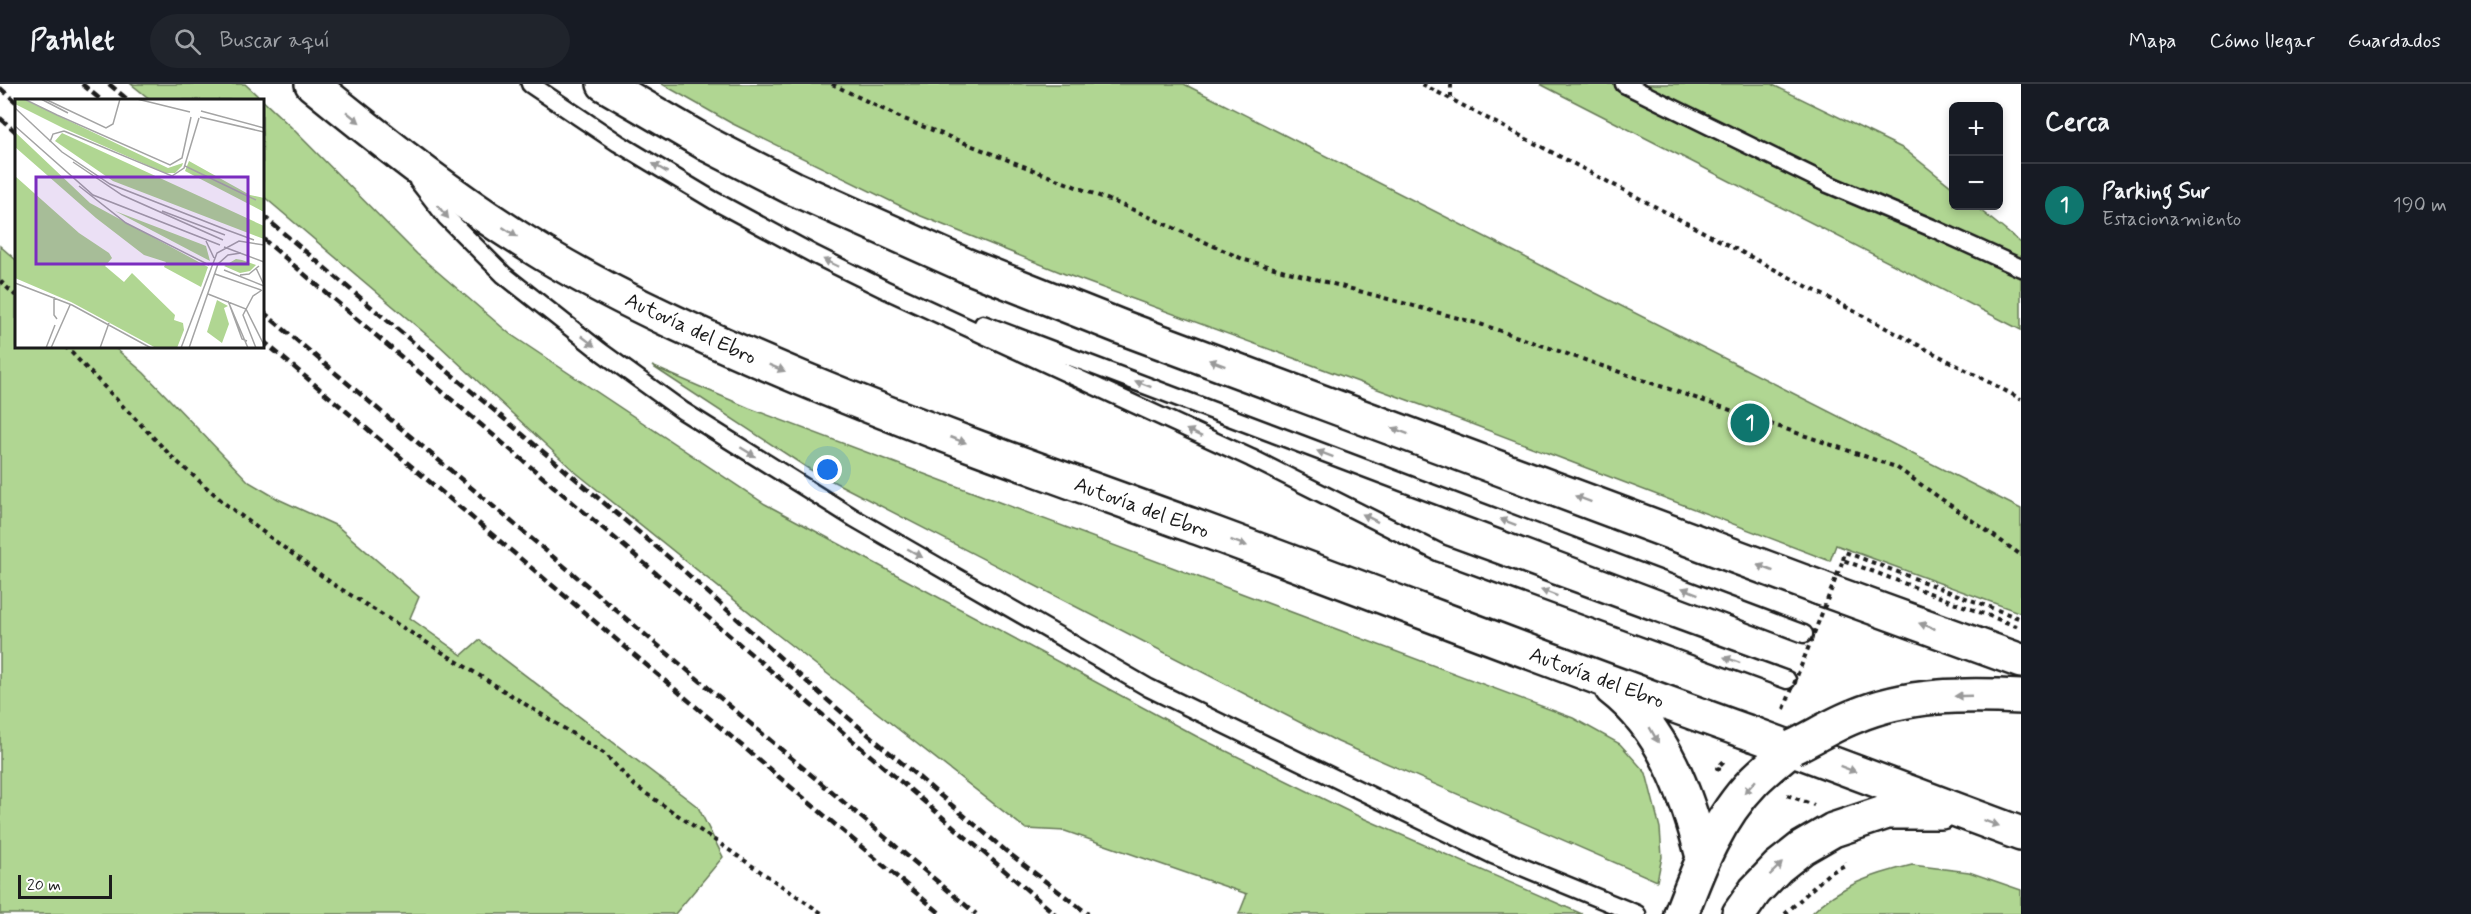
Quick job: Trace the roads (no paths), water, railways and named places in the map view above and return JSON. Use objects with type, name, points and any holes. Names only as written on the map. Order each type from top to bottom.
[{"type":"main road","name":"Autovía del Ebro","points":[[312,84],[455,197],[545,255],[641,307],[741,353],[898,418],[1317,572],[1599,679],[1793,747],[2021,834]]},
{"type":"main road","points":[[604,84],[709,146],[783,183],[965,266],[1121,327],[2021,661]]},
{"type":"main road","points":[[1599,679],[1630,703],[1647,723],[1672,766],[1691,811],[1703,857]]},
{"type":"main road","points":[[1681,914],[1703,857],[1729,811],[1754,781],[1793,747],[1856,715],[1880,708],[1934,697],[1984,695],[2021,697]]},
{"type":"main road","points":[[1739,914],[1755,891],[1778,867],[1802,848],[1833,830],[1887,813],[1960,812]]},
{"type":"lane","points":[[530,84],[618,143],[714,200],[884,289],[1251,458],[1440,554],[1787,680]]},
{"type":"lane","points":[[1624,84],[1828,184],[2021,268]]},
{"type":"lane","points":[[393,150],[446,217],[504,276],[683,411],[854,518],[1149,688],[1494,855],[1637,914]]},
{"type":"lane","points":[[884,289],[1084,361],[1804,634]]},
{"type":"railway","points":[[82,84],[100,99]]},
{"type":"railway","points":[[109,84],[127,99]]},
{"type":"railway","points":[[0,88],[15,101]]},
{"type":"railway","points":[[0,118],[15,131]]},
{"type":"railway","points":[[264,217],[673,561],[825,698],[1006,851],[1088,914]]},
{"type":"railway","points":[[264,240],[1055,914]]},
{"type":"railway","points":[[264,313],[976,914]]},
{"type":"railway","points":[[264,342],[941,914]]},
{"type":"place","name":"Parking Sur","points":[[1750,423]]}]
